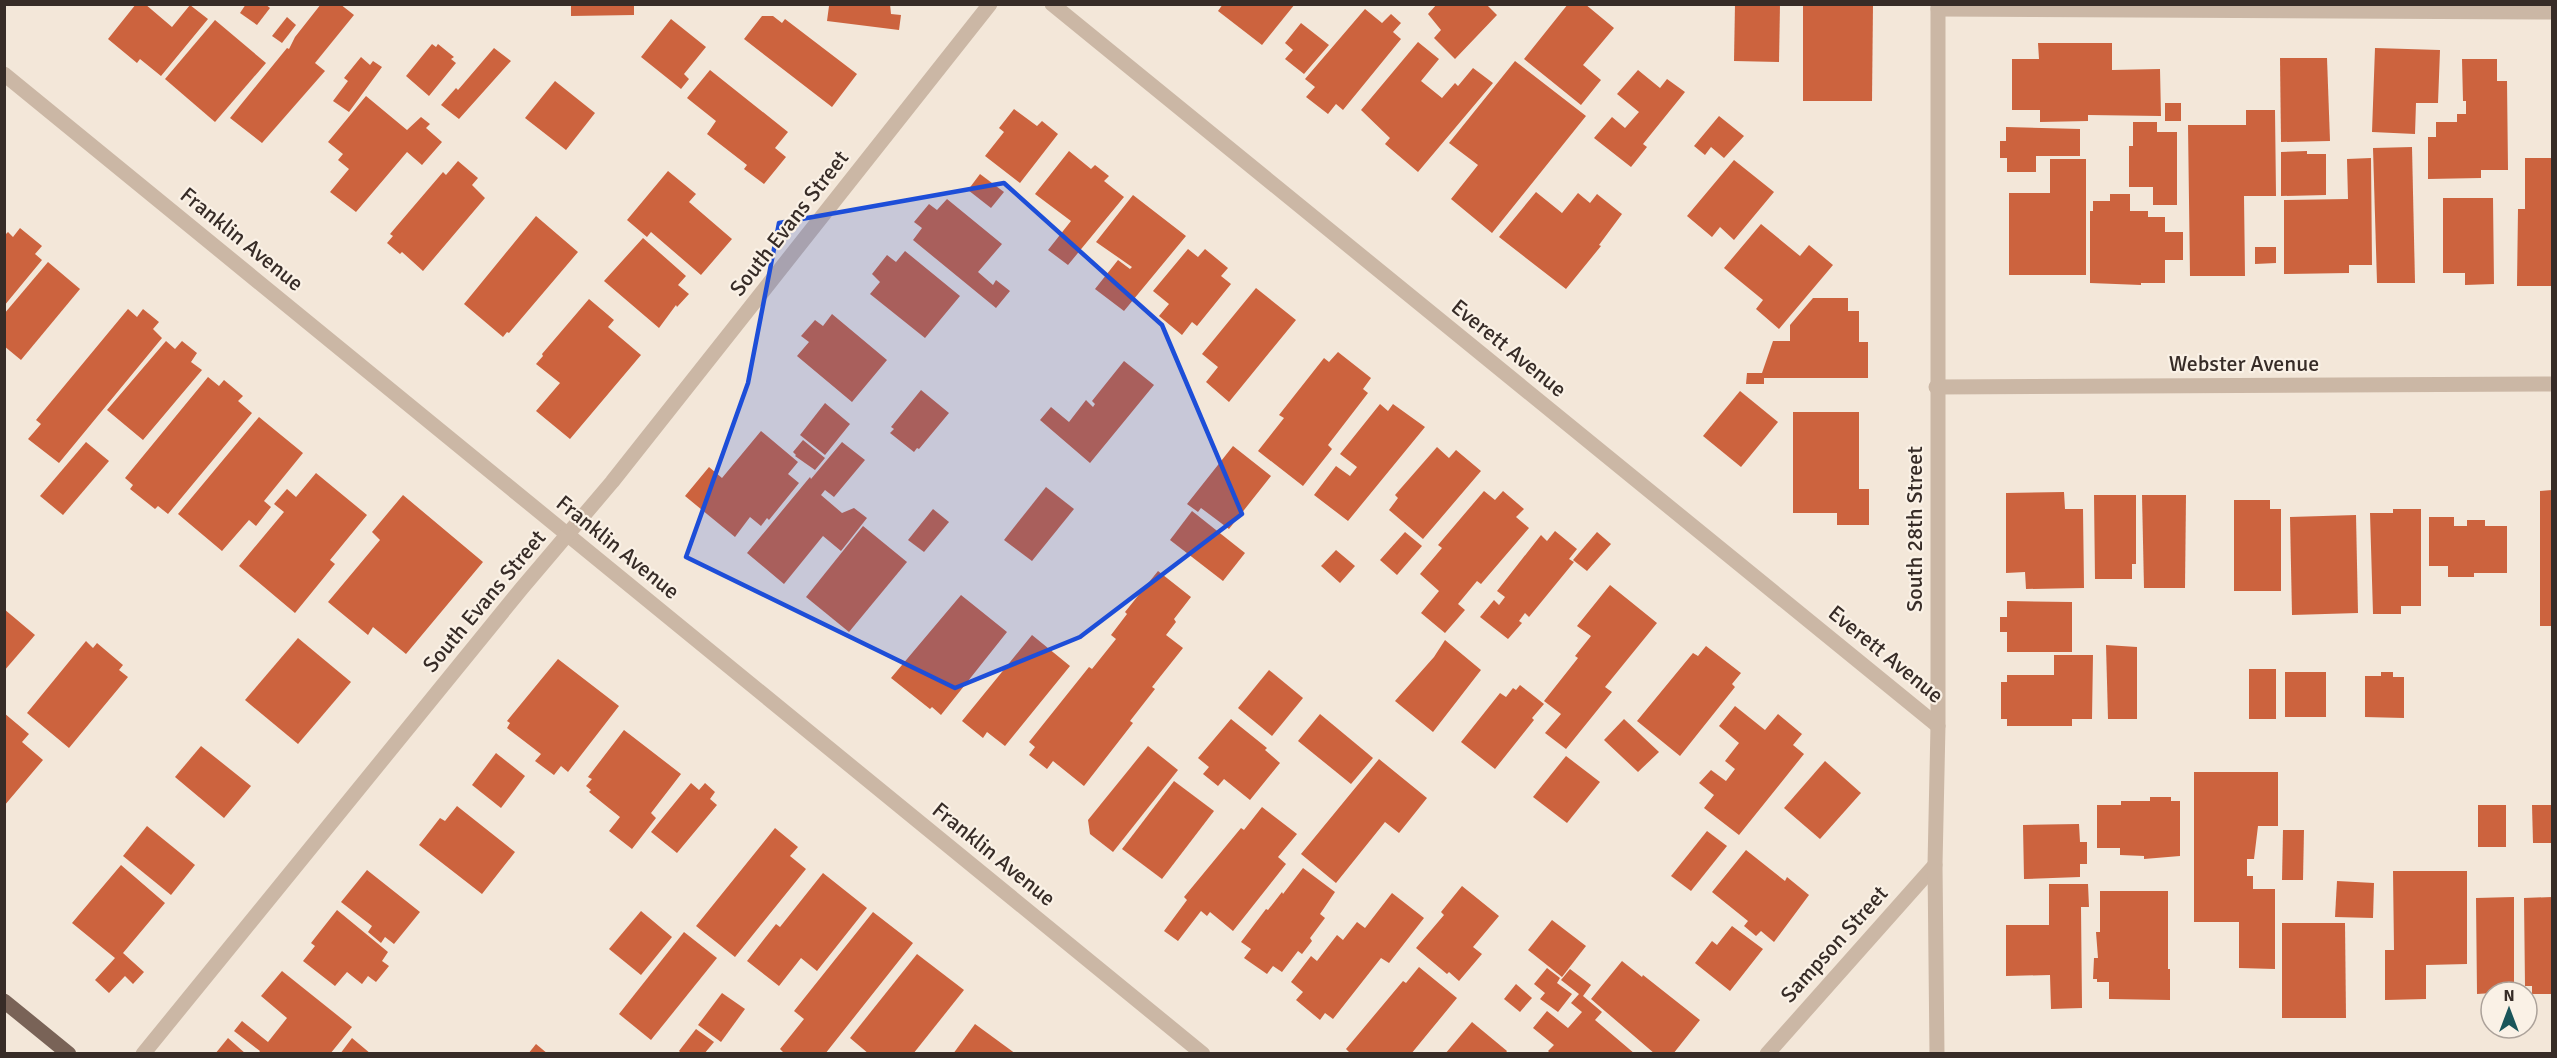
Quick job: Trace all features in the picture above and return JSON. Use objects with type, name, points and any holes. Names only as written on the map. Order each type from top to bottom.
[{"type":"main road","points":[[4,1001],[69,1053]]},
{"type":"street","name":"South Evans Street","points":[[143,1053],[522,588],[568,535],[795,253],[990,4]]},
{"type":"street","name":"Everett Avenue","points":[[1052,4],[1938,726]]},
{"type":"street","name":"South 28th Street","points":[[1937,1053],[1935,865],[1938,726],[1936,387],[1938,7]]},
{"type":"street","points":[[1938,7],[2553,12]]},
{"type":"street","name":"Franklin Avenue","points":[[4,74],[1203,1053]]},
{"type":"street","name":"Webster Avenue","points":[[1936,387],[2553,384]]},
{"type":"street","name":"Sampson Street","points":[[1767,1053],[1935,865]]},
{"type":"highlighted area","points":[[1004,183],[1162,325],[1242,514],[1080,637],[955,688],[686,557],[748,383],[779,223]]},
{"type":"building","points":[[136,4],[145,4],[172,27],[190,5],[208,19],[161,76],[140,59],[137,63],[108,39]]},
{"type":"building","points":[[246,4],[265,4],[270,8],[257,25],[240,13]]},
{"type":"building","points":[[321,4],[340,4],[354,15],[315,63],[325,71],[262,143],[230,118],[287,48],[289,49],[295,37]]},
{"type":"building","points":[[571,4],[634,4],[634,15],[571,16]]},
{"type":"building","points":[[890,4],[891,14],[901,15],[899,30],[827,21],[829,6]]},
{"type":"building","points":[[1223,4],[1295,4],[1262,45],[1218,11]]},
{"type":"building","points":[[1437,4],[1486,4],[1497,15],[1455,59],[1434,38],[1441,30],[1428,14]]},
{"type":"building","points":[[1568,4],[1585,4],[1614,28],[1583,65],[1601,80],[1581,105],[1524,59]]},
{"type":"building","points":[[1735,4],[1780,4],[1779,62],[1734,61]]},
{"type":"building","points":[[1803,4],[1873,4],[1872,101],[1803,101]]},
{"type":"building","points":[[1365,9],[1382,23],[1391,14],[1401,23],[1393,32],[1401,39],[1343,110],[1336,104],[1328,114],[1306,97],[1315,87],[1305,79]]},
{"type":"building","points":[[762,16],[773,16],[782,23],[785,19],[857,74],[832,107],[744,39]]},
{"type":"building","points":[[287,17],[296,25],[282,43],[272,36]]},
{"type":"building","points":[[671,19],[706,47],[684,74],[689,79],[681,89],[641,57]]},
{"type":"building","points":[[215,20],[266,63],[215,122],[165,79]]},
{"type":"building","points":[[1301,23],[1329,45],[1304,74],[1285,59],[1293,50],[1285,43]]},
{"type":"building","points":[[1418,42],[1439,59],[1421,81],[1442,98],[1455,83],[1458,86],[1473,68],[1493,83],[1418,172],[1385,144],[1390,138],[1361,110]]},
{"type":"building","points":[[2038,43],[2112,43],[2112,70],[2160,69],[2161,116],[2088,115],[2088,121],[2040,122],[2040,110],[2012,110],[2012,59],[2039,59]]},
{"type":"building","points":[[432,44],[436,47],[438,44],[454,57],[451,59],[456,63],[429,96],[406,76]]},
{"type":"building","points":[[494,48],[511,61],[459,119],[441,105],[456,88],[458,90]]},
{"type":"building","points":[[2375,48],[2440,50],[2438,103],[2416,103],[2415,134],[2372,132]]},
{"type":"building","points":[[361,57],[370,65],[373,61],[382,67],[349,112],[333,101],[348,81],[344,78]]},
{"type":"building","points":[[2280,58],[2327,58],[2330,141],[2281,142]]},
{"type":"building","points":[[2462,59],[2497,59],[2497,81],[2507,81],[2508,170],[2481,170],[2481,178],[2428,179],[2428,137],[2436,137],[2436,122],[2457,122],[2457,114],[2466,114],[2466,101],[2463,101]]},
{"type":"building","points":[[1515,61],[1586,116],[1492,233],[1451,199],[1478,165],[1449,143]]},
{"type":"building","points":[[710,70],[788,132],[775,148],[786,157],[764,184],[744,169],[747,165],[707,134],[716,121],[687,98]]},
{"type":"building","points":[[1638,70],[1660,88],[1667,79],[1685,92],[1643,144],[1647,147],[1631,167],[1594,138],[1612,117],[1625,128],[1639,112],[1617,94]]},
{"type":"building","points":[[555,81],[595,113],[566,150],[525,118]]},
{"type":"building","points":[[366,96],[407,130],[421,117],[430,124],[426,128],[442,142],[422,165],[407,152],[356,212],[330,192],[349,169],[338,160],[343,154],[328,142]]},
{"type":"building","points":[[2165,103],[2181,103],[2181,121],[2165,121]]},
{"type":"building","points":[[1014,109],[1037,126],[1042,121],[1058,134],[1020,183],[985,156],[1004,132],[999,128]]},
{"type":"building","points":[[2246,110],[2275,110],[2276,196],[2244,196],[2245,276],[2190,276],[2188,125],[2246,125]]},
{"type":"building","points":[[1719,116],[1744,136],[1724,158],[1711,147],[1705,155],[1694,146]]},
{"type":"building","points":[[2133,122],[2157,122],[2157,132],[2177,132],[2177,205],[2153,205],[2153,187],[2129,187],[2129,146],[2133,146]]},
{"type":"building","points":[[2006,127],[2080,129],[2080,156],[2036,156],[2036,172],[2007,172],[2007,158],[2000,158],[2000,141],[2006,141]]},
{"type":"building","points":[[2412,147],[2415,283],[2377,283],[2373,148]]},
{"type":"building","points":[[1069,151],[1091,169],[1095,165],[1109,176],[1104,181],[1124,197],[1068,265],[1048,250],[1071,221],[1035,194]]},
{"type":"building","points":[[2307,151],[2307,154],[2326,154],[2326,195],[2281,196],[2281,152]]},
{"type":"building","points":[[2371,158],[2372,265],[2349,265],[2349,273],[2284,274],[2284,200],[2348,199],[2347,159]]},
{"type":"building","points":[[2525,158],[2552,158],[2552,286],[2517,286],[2518,209],[2525,209]]},
{"type":"building","points":[[2050,159],[2086,159],[2086,275],[2009,275],[2009,193],[2050,193]]},
{"type":"building","points":[[1734,160],[1774,192],[1734,240],[1720,227],[1712,237],[1687,216]]},
{"type":"building","points":[[458,161],[478,178],[472,185],[485,198],[423,271],[402,252],[400,254],[387,243],[393,236],[390,234],[443,172],[446,175]]},
{"type":"building","points":[[668,171],[696,194],[689,202],[732,239],[701,275],[651,232],[647,237],[627,220]]},
{"type":"building","points":[[980,174],[1004,192],[991,208],[968,190]]},
{"type":"building","points":[[1536,192],[1562,213],[1578,193],[1590,203],[1597,194],[1622,214],[1599,245],[1601,246],[1566,289],[1499,237]]},
{"type":"building","points":[[2110,194],[2130,194],[2130,211],[2148,211],[2148,217],[2165,217],[2165,232],[2183,232],[2183,260],[2165,260],[2165,283],[2141,283],[2141,285],[2090,283],[2090,211],[2093,211],[2093,201],[2110,201]]},
{"type":"building","points":[[1133,195],[1186,236],[1124,311],[1095,289],[1118,260],[1130,269],[1132,267],[1096,242]]},
{"type":"building","points":[[2443,198],[2493,198],[2494,284],[2465,285],[2465,273],[2443,273]]},
{"type":"building","points":[[947,199],[1002,244],[978,272],[993,285],[996,280],[1010,291],[996,308],[913,240],[922,228],[914,222],[929,204],[937,210]]},
{"type":"building","points":[[536,216],[578,252],[509,333],[507,332],[503,337],[464,304]]},
{"type":"building","points":[[1761,224],[1800,256],[1809,245],[1833,265],[1779,329],[1756,309],[1763,300],[1724,268]]},
{"type":"building","points":[[20,228],[42,246],[35,254],[42,260],[4,306],[4,236],[8,232],[13,237]]},
{"type":"building","points":[[643,238],[686,276],[678,285],[689,294],[677,307],[676,305],[659,328],[604,281]]},
{"type":"building","points":[[2255,247],[2276,247],[2276,263],[2255,264]]},
{"type":"building","points":[[1188,249],[1198,257],[1205,249],[1228,268],[1221,276],[1231,284],[1197,326],[1192,322],[1182,335],[1159,316],[1169,304],[1153,291]]},
{"type":"building","points":[[905,251],[960,296],[925,338],[870,294],[880,282],[872,274],[887,255],[896,262]]},
{"type":"building","points":[[48,262],[80,289],[21,360],[4,346],[4,314]]},
{"type":"building","points":[[1256,288],[1296,320],[1229,402],[1206,382],[1218,367],[1202,354]]},
{"type":"building","points":[[1813,298],[1848,298],[1848,311],[1859,311],[1859,342],[1868,342],[1868,378],[1764,378],[1764,384],[1746,384],[1747,373],[1762,373],[1773,341],[1790,341],[1790,325]]},
{"type":"building","points":[[589,299],[614,320],[608,327],[641,355],[570,439],[536,411],[560,383],[536,364]]},
{"type":"building","points":[[128,309],[137,317],[143,309],[159,322],[153,329],[162,338],[59,463],[28,439],[41,424],[36,420]]},
{"type":"building","points":[[832,314],[887,360],[852,402],[797,356],[809,342],[801,336],[815,320],[823,326]]},
{"type":"building","points":[[166,341],[175,349],[182,341],[197,353],[191,362],[202,370],[143,440],[107,410]]},
{"type":"building","points":[[1338,352],[1371,378],[1363,389],[1368,393],[1328,445],[1332,449],[1303,486],[1258,451],[1284,418],[1279,415],[1324,358],[1329,362]]},
{"type":"building","points":[[1124,361],[1154,385],[1090,463],[1040,420],[1051,407],[1069,422],[1086,400],[1093,407],[1095,404],[1092,401]]},
{"type":"building","points":[[208,377],[219,386],[224,380],[243,396],[238,401],[252,413],[168,514],[158,506],[155,509],[130,489],[133,485],[125,478]]},
{"type":"building","points":[[921,390],[949,413],[914,452],[890,433],[894,429],[891,427]]},
{"type":"building","points":[[1740,391],[1778,422],[1741,467],[1703,436]]},
{"type":"building","points":[[825,403],[850,424],[825,455],[800,435]]},
{"type":"building","points":[[1380,404],[1388,411],[1393,404],[1425,427],[1348,521],[1314,495],[1336,466],[1350,476],[1357,467],[1340,454]]},
{"type":"building","points":[[1793,412],[1859,412],[1859,489],[1869,489],[1869,525],[1837,525],[1837,513],[1793,513]]},
{"type":"building","points":[[259,417],[303,453],[264,501],[271,507],[256,526],[249,520],[222,551],[178,514]]},
{"type":"building","points":[[761,431],[798,462],[788,474],[799,483],[769,520],[767,518],[761,526],[750,517],[735,537],[685,496],[709,467],[722,478]]},
{"type":"building","points":[[803,440],[825,458],[815,470],[795,456],[793,452]]},
{"type":"building","points":[[86,442],[109,461],[63,515],[40,496]]},
{"type":"building","points":[[842,442],[865,460],[834,497],[825,490],[821,495],[842,513],[854,508],[867,518],[841,551],[823,536],[784,584],[747,553]]},
{"type":"building","points":[[1233,446],[1271,476],[1229,529],[1201,508],[1198,512],[1187,504]]},
{"type":"building","points":[[1437,447],[1449,458],[1456,450],[1481,471],[1423,539],[1389,510],[1398,498],[1395,495]]},
{"type":"building","points":[[316,473],[367,515],[330,560],[335,564],[295,613],[239,566],[284,512],[274,504],[287,489],[296,497]]},
{"type":"building","points":[[1046,487],[1074,509],[1032,561],[1004,540]]},
{"type":"building","points":[[2552,490],[2552,626],[2540,626],[2540,491]]},
{"type":"building","points":[[1484,491],[1495,500],[1503,491],[1524,509],[1516,517],[1529,528],[1481,584],[1477,581],[1458,604],[1465,610],[1445,633],[1421,613],[1439,591],[1420,574],[1442,548],[1438,545]]},
{"type":"building","points":[[2064,492],[2065,509],[2083,509],[2084,588],[2026,589],[2025,572],[2006,573],[2006,493]]},
{"type":"building","points":[[403,495],[483,562],[406,654],[373,627],[368,635],[328,602],[380,540],[372,532]]},
{"type":"building","points":[[2094,495],[2136,495],[2136,564],[2132,564],[2132,579],[2095,579]]},
{"type":"building","points":[[2142,495],[2186,495],[2185,588],[2144,588]]},
{"type":"building","points":[[2234,500],[2270,500],[2270,509],[2281,509],[2281,591],[2234,591]]},
{"type":"building","points":[[933,509],[949,522],[924,552],[908,540]]},
{"type":"building","points":[[2393,509],[2421,509],[2421,606],[2401,606],[2401,614],[2373,614],[2370,513],[2393,513]]},
{"type":"building","points":[[1192,511],[1245,553],[1223,581],[1170,540]]},
{"type":"building","points":[[2356,515],[2358,613],[2292,615],[2290,517]]},
{"type":"building","points":[[2429,517],[2454,517],[2454,526],[2467,526],[2467,520],[2485,520],[2485,526],[2507,526],[2507,573],[2474,573],[2474,577],[2448,577],[2448,566],[2429,566]]},
{"type":"building","points":[[863,526],[907,562],[849,632],[806,597]]},
{"type":"building","points":[[1555,531],[1577,549],[1569,559],[1574,562],[1529,617],[1525,613],[1519,621],[1522,623],[1508,639],[1480,617],[1494,600],[1499,605],[1505,597],[1497,591],[1541,535],[1547,541]]},
{"type":"building","points":[[1405,532],[1422,546],[1397,575],[1380,560]]},
{"type":"building","points":[[1597,532],[1611,544],[1587,571],[1573,560]]},
{"type":"building","points":[[1336,550],[1355,566],[1340,583],[1321,566]]},
{"type":"building","points":[[1158,571],[1191,597],[1174,619],[1176,622],[1166,635],[1183,648],[1152,687],[1155,689],[1130,721],[1133,723],[1084,786],[1053,761],[1047,769],[1029,755],[1035,747],[1029,742],[1089,667],[1092,669],[1116,639],[1111,635],[1127,614],[1125,612]]},
{"type":"building","points":[[1610,585],[1657,623],[1605,687],[1612,692],[1566,749],[1545,733],[1561,714],[1544,701],[1578,658],[1575,656],[1591,636],[1577,626]]},
{"type":"building","points":[[961,595],[1007,632],[941,715],[891,678]]},
{"type":"building","points":[[2007,601],[2072,602],[2072,652],[2007,652],[2007,632],[2000,632],[2000,617],[2007,617]]},
{"type":"building","points":[[4,609],[35,635],[4,671]]},
{"type":"building","points":[[1032,635],[1070,666],[1005,746],[987,732],[983,738],[962,721]]},
{"type":"building","points":[[298,638],[351,682],[298,744],[245,700]]},
{"type":"building","points":[[1445,640],[1481,670],[1433,732],[1395,701],[1434,657]]},
{"type":"building","points":[[86,641],[93,648],[97,643],[123,665],[119,670],[128,677],[69,748],[27,713]]},
{"type":"building","points":[[2106,645],[2137,647],[2137,719],[2108,719]]},
{"type":"building","points":[[1706,646],[1741,673],[1732,684],[1735,687],[1680,756],[1637,721],[1693,653],[1698,656]]},
{"type":"building","points":[[2054,655],[2093,655],[2092,719],[2072,719],[2072,726],[2007,726],[2007,719],[2001,719],[2001,682],[2007,682],[2007,675],[2054,675]]},
{"type":"building","points":[[558,659],[619,706],[568,772],[561,766],[554,775],[535,761],[541,754],[507,728],[510,723],[507,721]]},
{"type":"building","points":[[2249,669],[2276,669],[2276,719],[2249,719]]},
{"type":"building","points":[[1269,670],[1303,698],[1272,736],[1238,708]]},
{"type":"building","points":[[2285,672],[2326,672],[2326,717],[2285,717]]},
{"type":"building","points":[[2381,672],[2393,672],[2393,677],[2404,677],[2404,718],[2365,717],[2365,676],[2381,676]]},
{"type":"building","points":[[1520,685],[1544,704],[1495,769],[1461,742],[1500,693],[1506,697],[1513,688],[1516,690]]},
{"type":"building","points":[[1735,706],[1765,730],[1778,714],[1802,734],[1793,745],[1804,754],[1739,835],[1704,808],[1714,795],[1699,783],[1711,770],[1726,781],[1735,769],[1725,761],[1739,743],[1719,726]]},
{"type":"building","points":[[4,713],[29,734],[22,742],[43,760],[4,806]]},
{"type":"building","points":[[1320,714],[1373,758],[1351,784],[1298,741]]},
{"type":"building","points":[[1231,719],[1267,748],[1265,750],[1280,763],[1250,800],[1224,779],[1218,786],[1203,774],[1209,767],[1198,758]]},
{"type":"building","points":[[1624,719],[1659,752],[1638,772],[1604,740]]},
{"type":"building","points":[[624,730],[681,774],[651,813],[656,818],[632,849],[609,831],[620,817],[589,792],[591,790],[586,786],[592,779],[588,777]]},
{"type":"building","points":[[201,746],[251,786],[224,818],[175,777]]},
{"type":"building","points":[[1148,746],[1178,770],[1113,852],[1090,834],[1088,820]]},
{"type":"building","points":[[496,753],[525,776],[501,808],[472,785]]},
{"type":"building","points":[[1566,756],[1600,782],[1567,823],[1533,797]]},
{"type":"building","points":[[1379,759],[1427,798],[1399,833],[1385,822],[1336,883],[1301,854]]},
{"type":"building","points":[[1825,761],[1861,793],[1820,839],[1784,808]]},
{"type":"building","points":[[2194,772],[2278,772],[2278,826],[2258,826],[2254,859],[2247,859],[2247,876],[2253,876],[2253,889],[2275,889],[2275,969],[2239,968],[2239,922],[2194,922]]},
{"type":"building","points":[[1174,781],[1214,811],[1162,879],[1122,849]]},
{"type":"building","points":[[691,783],[699,790],[705,783],[715,792],[710,799],[717,805],[677,853],[651,832]]},
{"type":"building","points":[[2150,797],[2171,797],[2171,801],[2180,801],[2180,856],[2144,859],[2144,856],[2120,855],[2120,848],[2097,848],[2097,805],[2121,805],[2121,801],[2150,801]]},
{"type":"building","points":[[2478,805],[2506,805],[2506,847],[2478,847]]},
{"type":"building","points":[[2532,805],[2552,805],[2552,843],[2533,843]]},
{"type":"building","points":[[457,806],[515,852],[482,894],[419,845],[440,818],[445,821]]},
{"type":"building","points":[[1262,807],[1297,834],[1278,857],[1286,864],[1233,931],[1210,912],[1207,916],[1201,911],[1178,941],[1164,931],[1187,900],[1184,897],[1241,828],[1244,830]]},
{"type":"building","points":[[2079,824],[2080,842],[2087,842],[2087,864],[2080,864],[2080,877],[2024,879],[2023,825]]},
{"type":"building","points":[[147,826],[195,865],[171,895],[123,856]]},
{"type":"building","points":[[775,828],[798,847],[790,856],[806,869],[735,957],[696,926]]},
{"type":"building","points":[[2283,830],[2304,830],[2303,880],[2282,880]]},
{"type":"building","points":[[1707,831],[1727,846],[1691,891],[1671,876]]},
{"type":"building","points":[[1746,850],[1785,881],[1787,877],[1809,895],[1774,942],[1761,931],[1756,936],[1744,926],[1748,921],[1712,892]]},
{"type":"building","points":[[121,865],[165,903],[123,953],[144,972],[133,984],[125,976],[109,993],[95,980],[115,958],[72,923]]},
{"type":"building","points":[[1303,868],[1335,892],[1320,914],[1325,918],[1310,938],[1312,941],[1302,954],[1298,951],[1282,972],[1273,966],[1267,974],[1244,958],[1251,949],[1241,942],[1266,909],[1268,910],[1282,892],[1283,894]]},
{"type":"building","points":[[367,870],[420,912],[394,944],[385,937],[381,943],[368,932],[372,926],[341,902]]},
{"type":"building","points":[[2393,871],[2467,871],[2467,964],[2426,965],[2426,999],[2385,1000],[2385,950],[2394,950]]},
{"type":"building","points":[[823,873],[867,908],[817,971],[801,958],[779,986],[747,961],[776,924],[780,927]]},
{"type":"building","points":[[2337,881],[2374,883],[2373,918],[2335,917]]},
{"type":"building","points":[[2049,884],[2088,884],[2089,907],[2081,907],[2082,1008],[2051,1009],[2050,975],[2006,976],[2006,925],[2049,925]]},
{"type":"building","points":[[1462,886],[1499,916],[1473,947],[1482,954],[1459,981],[1416,948],[1444,915],[1441,912]]},
{"type":"building","points":[[2100,891],[2168,891],[2170,1000],[2109,999],[2109,982],[2097,982],[2097,979],[2093,979],[2094,958],[2098,958],[2096,932],[2100,932]]},
{"type":"building","points":[[1392,893],[1424,918],[1389,963],[1381,958],[1333,1019],[1325,1013],[1320,1020],[1296,1000],[1303,992],[1291,982],[1311,956],[1317,961],[1337,935],[1343,940],[1357,922],[1365,928]]},
{"type":"building","points":[[2514,897],[2514,980],[2479,980],[2479,994],[2477,994],[2476,898]]},
{"type":"building","points":[[2552,897],[2552,994],[2539,994],[2539,980],[2525,980],[2524,898]]},
{"type":"building","points":[[337,910],[388,952],[382,961],[389,966],[376,982],[368,976],[362,984],[347,972],[335,986],[303,961],[315,946],[311,943]]},
{"type":"building","points":[[641,911],[672,937],[641,975],[609,949]]},
{"type":"building","points":[[873,912],[913,943],[825,1054],[785,1054],[780,1049],[804,1019],[794,1011]]},
{"type":"building","points":[[1552,920],[1586,946],[1562,977],[1528,950]]},
{"type":"building","points":[[2282,923],[2345,923],[2346,1018],[2282,1018]]},
{"type":"building","points":[[1732,926],[1763,949],[1730,991],[1695,963],[1712,941],[1717,945]]},
{"type":"building","points":[[684,932],[717,958],[651,1040],[619,1014]]},
{"type":"building","points":[[917,954],[964,990],[913,1054],[869,1054],[850,1038]]},
{"type":"building","points":[[1622,961],[1700,1020],[1673,1054],[1655,1054],[1591,999]]},
{"type":"building","points":[[1419,967],[1457,998],[1411,1054],[1351,1054],[1346,1049],[1403,981],[1406,983]]},
{"type":"building","points":[[1547,968],[1560,978],[1557,983],[1572,994],[1558,1012],[1540,999],[1545,993],[1534,984]]},
{"type":"building","points":[[1570,969],[1591,985],[1583,996],[1602,1012],[1595,1020],[1635,1054],[1551,1054],[1548,1051],[1554,1045],[1533,1028],[1547,1011],[1568,1028],[1582,1012],[1571,1003],[1579,994],[1561,980]]},
{"type":"building","points":[[282,971],[352,1027],[330,1054],[258,1054],[260,1051],[234,1031],[242,1021],[268,1042],[287,1018],[261,996]]},
{"type":"building","points":[[1516,984],[1532,998],[1520,1012],[1504,999]]},
{"type":"building","points":[[722,993],[745,1009],[721,1042],[698,1025]]},
{"type":"building","points":[[1472,1022],[1507,1051],[1505,1054],[1445,1054]]},
{"type":"building","points":[[975,1024],[1016,1054],[953,1054]]},
{"type":"building","points":[[696,1029],[714,1042],[704,1054],[682,1054],[679,1051]]},
{"type":"building","points":[[228,1038],[246,1054],[215,1054]]},
{"type":"building","points":[[352,1038],[371,1054],[340,1054]]},
{"type":"building","points":[[536,1044],[548,1054],[528,1054]]}]
